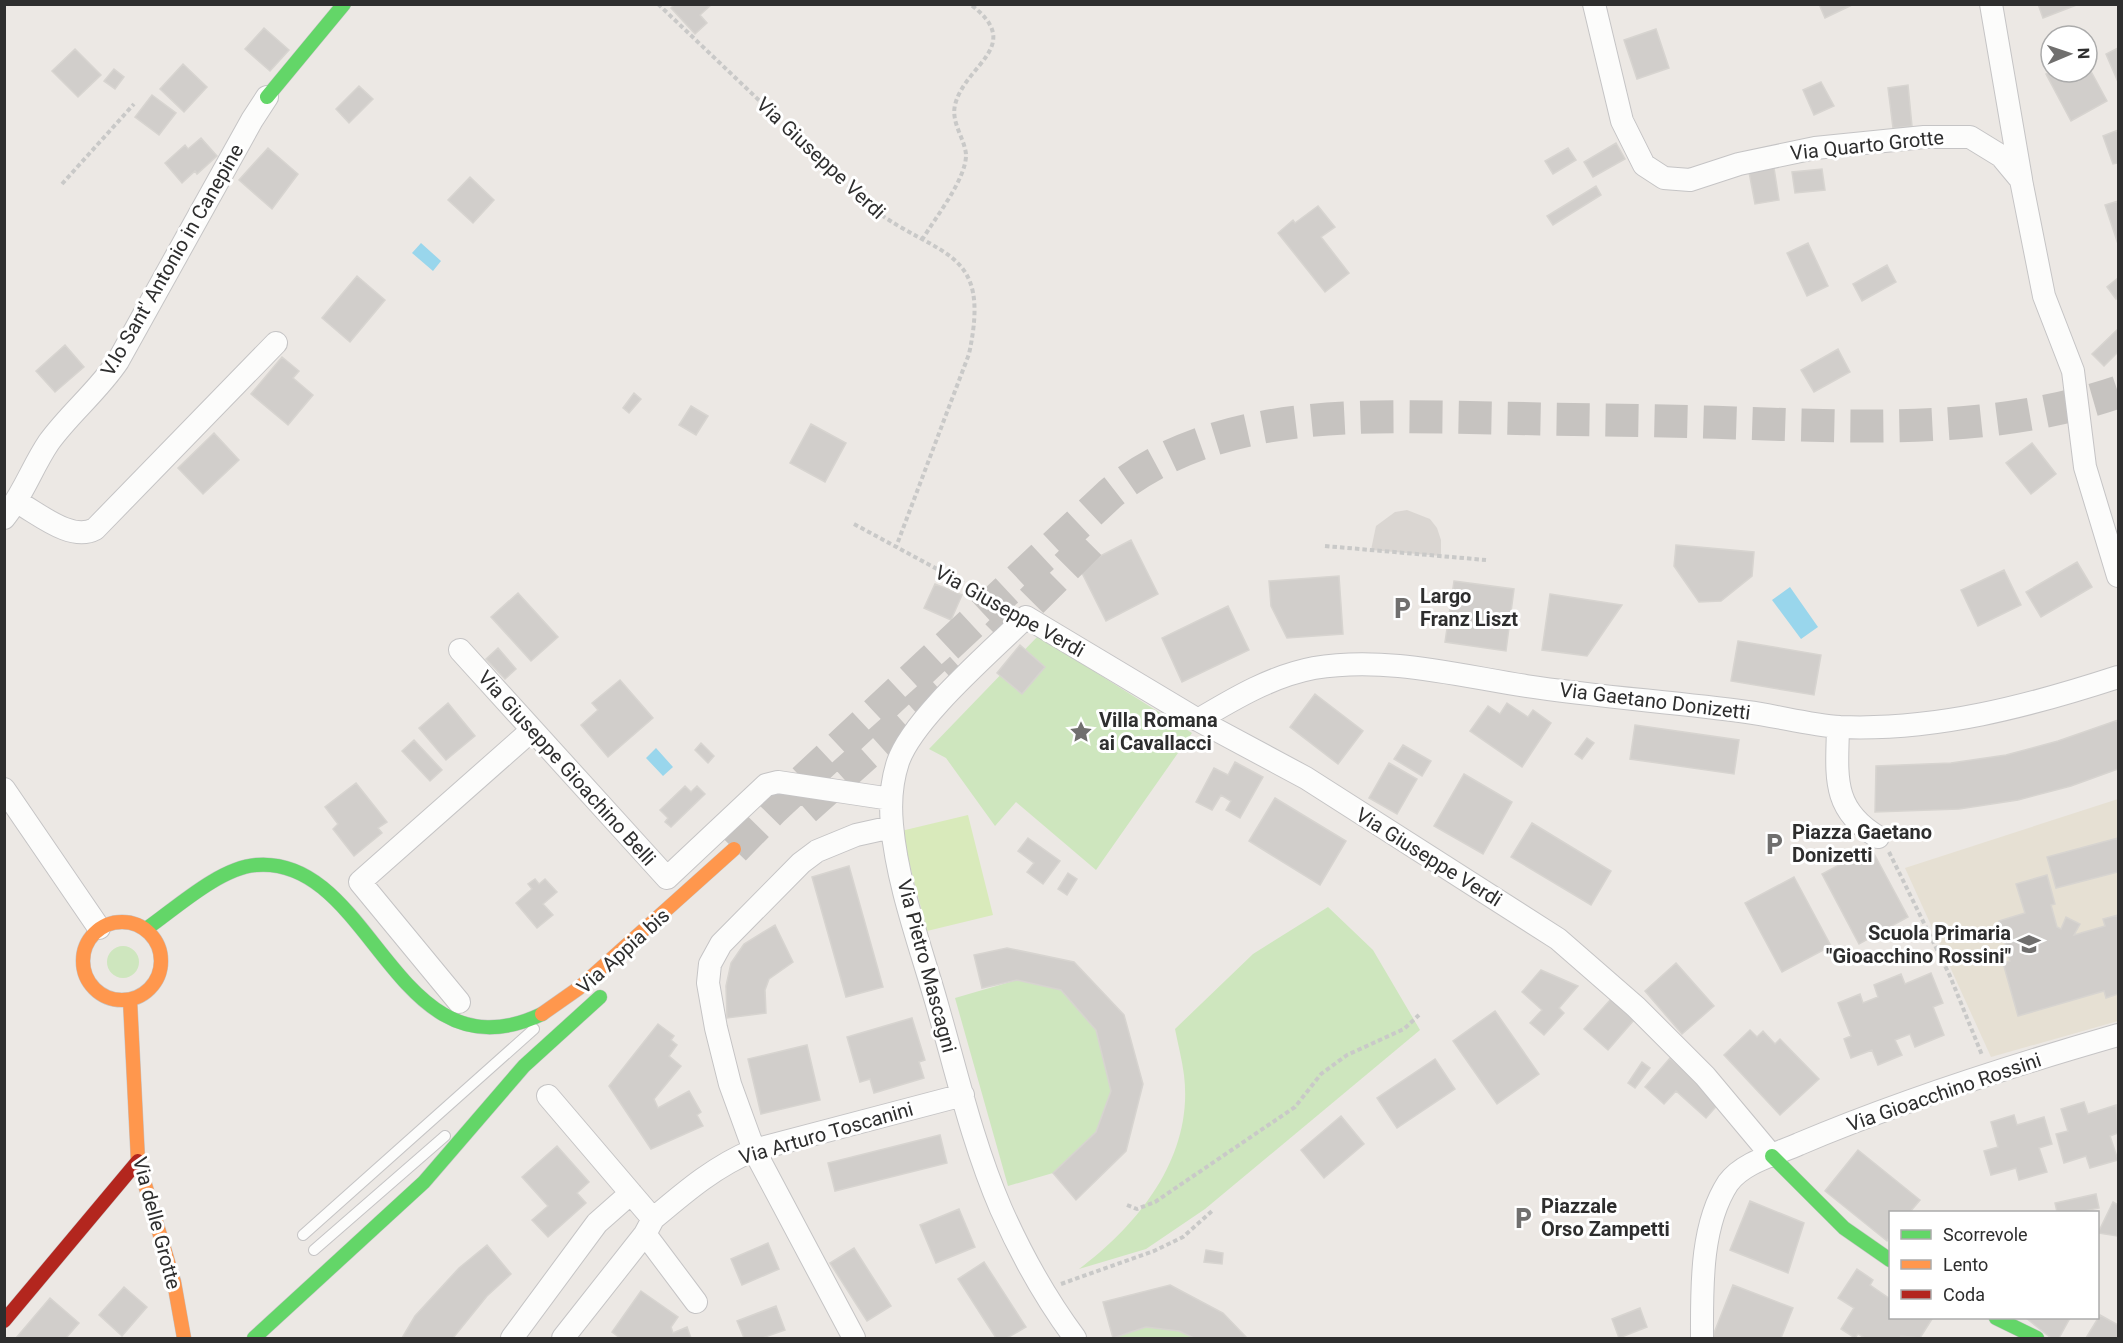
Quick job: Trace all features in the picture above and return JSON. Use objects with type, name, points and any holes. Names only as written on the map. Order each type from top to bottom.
[{"type":"main road","name":"V.lo Sant' Antonio in Canepine","points":[[267,97],[344,4]]},
{"type":"main road","name":"Via Appia bis","points":[[146,929],[235,872],[254,865],[279,864],[296,869],[320,884],[411,989],[451,1020],[473,1026],[508,1025],[524,1021],[561,1005],[734,849]]},
{"type":"main road","points":[[124,921],[146,929],[160,949],[159,975],[153,986],[142,995],[130,1000],[117,1001],[104,997],[85,977],[82,963],[84,950],[90,938],[99,928],[124,921]]},
{"type":"main road","name":"Via Appia bis","points":[[254,1338],[436,1170],[524,1066],[610,988]]},
{"type":"main road","name":"Via delle Grotte","points":[[130,1000],[138,1161],[174,1282],[184,1338]]},
{"type":"main road","name":"Via Giuseppe Verdi","points":[[1772,1156],[1844,1228],[1889,1259]]},
{"type":"main road","points":[[4,1321],[138,1161]]},
{"type":"main road","points":[[2000,1319],[2037,1338]]},
{"type":"street","name":"Via Quarto Grotte","points":[[1594,4],[1622,121],[1644,165],[1664,178],[1690,180],[1739,164],[1815,148],[1901,138],[1959,136],[1970,137],[1991,148],[2021,180]]},
{"type":"street","points":[[1991,4],[2021,180],[2044,296],[2073,370],[2085,467],[2118,576]]},
{"type":"street","name":"V.lo Sant' Antonio in Canepine","points":[[11,510],[51,440],[100,387],[118,361],[267,97]]},
{"type":"street","points":[[11,510],[74,532],[86,533],[95,529],[276,343]]},
{"type":"street","name":"Via Giuseppe Verdi","points":[[1026,617],[1198,720],[1306,778],[1558,939],[1636,1008],[1705,1076],[1772,1156]]},
{"type":"street","name":"Via Pietro Mascagni","points":[[1026,617],[919,724],[899,760],[891,799],[892,827],[918,940],[963,1095],[998,1200],[1043,1291],[1075,1338]]},
{"type":"street","name":"Via Giuseppe Gioachino Belli","points":[[460,650],[667,878],[766,784],[778,782],[891,799]]},
{"type":"street","name":"Via Gaetano Donizetti","points":[[1198,720],[1240,695],[1286,676],[1322,667],[1374,664],[1410,667],[1631,699],[1746,712],[1838,727],[1913,725],[1956,719],[1994,712],[2118,677]]},
{"type":"street","points":[[1838,727],[1839,780],[1844,803],[1853,819],[1878,837]]},
{"type":"street","points":[[459,1002],[360,882],[532,730]]},
{"type":"street","points":[[4,789],[99,928]]},
{"type":"street","points":[[854,1338],[754,1150],[730,1084],[708,983],[713,957],[725,940],[808,857],[836,841],[892,827]]},
{"type":"street","name":"Via Gioacchino Rossini","points":[[1702,1338],[1706,1256],[1719,1203],[1730,1181],[1738,1173],[1826,1133],[1989,1072],[2118,1035]]},
{"type":"street","name":"Via Arturo Toscanini","points":[[563,1338],[649,1227],[698,1181],[730,1160],[754,1150],[963,1095]]},
{"type":"street","points":[[548,1096],[631,1193],[649,1227],[696,1302]]},
{"type":"street","points":[[512,1338],[597,1223],[631,1193]]},
{"type":"lane","points":[[303,1234],[561,1005]]},
{"type":"lane","points":[[314,1250],[524,1066]]},
{"type":"path","name":"Via Giuseppe Verdi","points":[[658,4],[873,209],[952,256],[965,272],[972,288],[973,325],[963,371],[896,547]]},
{"type":"path","points":[[922,240],[964,169],[965,150],[956,123],[955,104],[989,53],[993,41],[994,34],[989,22],[970,4]]},
{"type":"path","points":[[62,184],[134,104]]},
{"type":"path","name":"Via Giuseppe Verdi","points":[[854,524],[1026,617]]},
{"type":"path","points":[[1325,546],[1486,560]]},
{"type":"path","points":[[1878,837],[1894,860],[1941,956],[1989,1072]]},
{"type":"path","points":[[1127,1205],[1137,1209],[1155,1202],[1295,1107],[1321,1074],[1347,1055],[1404,1029],[1419,1015]]},
{"type":"path","points":[[1043,1291],[1154,1251],[1183,1237],[1212,1211]]},
{"type":"shaded area","name":"Largo Franz Liszt","points":[[1407,510],[1430,519],[1437,528],[1441,540],[1441,556],[1371,550],[1376,526],[1395,512]]},
{"type":"shaded area","name":"Scuola Primaria \"Gioacchino Rossini\"","points":[[2118,799],[2118,1021],[1991,1057],[1905,868]]},
{"type":"green space","points":[[1038,636],[1192,733],[1096,870],[1016,802],[995,826],[946,758],[929,749]]},
{"type":"green space","points":[[968,815],[993,915],[927,931],[901,831]]},
{"type":"green space","points":[[1328,907],[1373,950],[1420,1030],[1205,1209],[1146,1249],[1079,1269],[1122,1231],[1141,1209],[1158,1186],[1171,1160],[1180,1133],[1185,1105],[1184,1075],[1175,1029],[1253,954]]},
{"type":"green space","points":[[123,946],[134,951],[139,962],[134,973],[123,978],[112,973],[107,962],[112,951]]},
{"type":"green space","points":[[1017,980],[1061,990],[1096,1030],[1111,1091],[1096,1132],[1053,1173],[1008,1186],[955,998]]},
{"type":"green space","points":[[1146,1327],[1179,1331],[1194,1338],[1112,1338]]},
{"type":"water","points":[[421,243],[441,261],[433,271],[412,253]]},
{"type":"water","points":[[1790,587],[1818,627],[1801,639],[1772,600]]},
{"type":"water","points":[[656,748],[673,767],[663,776],[646,758]]},
{"type":"building","points":[[675,4],[712,4],[700,15],[707,23],[695,34],[671,8]]},
{"type":"building","points":[[1819,4],[1854,4],[1825,18]]},
{"type":"building","points":[[2038,4],[2079,4],[2043,18]]},
{"type":"building","points":[[264,28],[289,50],[270,71],[245,49]]},
{"type":"building","points":[[1656,29],[1669,68],[1637,79],[1624,40]]},
{"type":"building","points":[[2118,48],[2118,82],[2106,54]]},
{"type":"building","points":[[75,49],[101,75],[78,97],[52,71]]},
{"type":"building","points":[[183,64],[207,87],[184,112],[160,89]]},
{"type":"building","points":[[114,69],[124,77],[115,89],[104,81]]},
{"type":"building","points":[[1821,82],[1834,106],[1814,115],[1803,90]]},
{"type":"building","points":[[2051,84],[2098,84],[2107,101],[2071,121]]},
{"type":"building","points":[[1908,85],[1912,126],[1893,128],[1888,88]]},
{"type":"building","points":[[359,86],[373,99],[349,123],[336,109]]},
{"type":"building","points":[[152,95],[176,113],[159,135],[135,117]]},
{"type":"building","points":[[2118,130],[2118,163],[2113,164],[2103,136]]},
{"type":"building","points":[[201,138],[217,156],[197,174],[195,171],[182,183],[165,163],[185,145],[188,149]]},
{"type":"building","points":[[1616,143],[1625,159],[1593,177],[1584,162]]},
{"type":"building","points":[[268,148],[298,174],[272,209],[239,180]]},
{"type":"building","points":[[1568,148],[1576,160],[1553,174],[1545,161]]},
{"type":"building","points":[[1774,168],[1779,200],[1755,204],[1749,172]]},
{"type":"building","points":[[1822,169],[1825,190],[1795,193],[1792,172]]},
{"type":"building","points":[[470,177],[494,200],[473,223],[448,200]]},
{"type":"building","points":[[1596,186],[1601,195],[1553,225],[1547,216]]},
{"type":"building","points":[[2118,201],[2118,244],[2105,205]]},
{"type":"building","points":[[1318,206],[1335,227],[1321,237],[1349,273],[1325,292],[1278,233],[1293,220],[1295,223]]},
{"type":"building","points":[[1808,243],[1828,286],[1807,296],[1787,253]]},
{"type":"building","points":[[1887,265],[1896,282],[1862,301],[1853,284]]},
{"type":"building","points":[[357,276],[385,300],[350,342],[322,318]]},
{"type":"building","points":[[2118,278],[2118,297],[2116,299],[2107,287]]},
{"type":"building","points":[[2118,329],[2118,352],[2104,366],[2092,354]]},
{"type":"building","points":[[65,345],[84,367],[55,392],[36,371]]},
{"type":"building","points":[[1838,349],[1850,372],[1814,392],[1801,370]]},
{"type":"building","points":[[282,357],[299,371],[293,378],[313,395],[288,425],[251,394]]},
{"type":"building","points":[[634,393],[641,399],[629,413],[623,408]]},
{"type":"building","points":[[691,406],[708,416],[696,435],[679,425]]},
{"type":"building","points":[[811,424],[846,443],[825,482],[790,463]]},
{"type":"building","points":[[214,433],[239,460],[203,494],[178,468]]},
{"type":"building","points":[[2032,443],[2056,474],[2031,494],[2006,463]]},
{"type":"building","points":[[1131,540],[1158,594],[1106,621],[1079,567]]},
{"type":"building","points":[[1676,545],[1754,552],[1752,576],[1721,601],[1699,602],[1674,566]]},
{"type":"building","points":[[2077,562],[2092,587],[2041,617],[2026,592]]},
{"type":"building","points":[[2004,570],[2021,605],[1978,626],[1961,590]]},
{"type":"building","points":[[1339,576],[1343,634],[1287,638],[1271,606],[1269,581]]},
{"type":"building","points":[[1454,581],[1514,589],[1506,651],[1445,642]]},
{"type":"building","points":[[935,584],[962,595],[951,620],[924,608]]},
{"type":"building","points":[[518,593],[558,637],[531,661],[491,617]]},
{"type":"building","points":[[1550,594],[1622,605],[1587,656],[1542,650]]},
{"type":"building","points":[[1228,606],[1249,650],[1182,682],[1162,638]]},
{"type":"building","points":[[1738,641],[1821,655],[1814,695],[1731,681]]},
{"type":"building","points":[[1020,645],[1045,667],[1022,694],[997,673]]},
{"type":"building","points":[[498,648],[516,669],[505,679],[486,659]]},
{"type":"building","points":[[620,680],[653,718],[608,757],[581,725],[598,710],[592,703]]},
{"type":"building","points":[[1315,694],[1363,731],[1338,764],[1290,727]]},
{"type":"building","points":[[448,703],[475,736],[446,760],[419,728]]},
{"type":"building","points":[[1507,703],[1528,717],[1533,710],[1551,723],[1522,767],[1470,731],[1488,706],[1500,714]]},
{"type":"building","points":[[2118,720],[2118,769],[2071,786],[2018,800],[1959,809],[1875,812],[1876,766],[1951,763],[2006,755],[2058,741]]},
{"type":"building","points":[[1635,725],[1739,740],[1734,774],[1630,759]]},
{"type":"building","points":[[1587,738],[1594,743],[1582,759],[1575,754]]},
{"type":"building","points":[[414,740],[442,770],[430,781],[402,751]]},
{"type":"building","points":[[701,743],[714,756],[708,763],[695,750]]},
{"type":"building","points":[[1403,745],[1431,761],[1422,776],[1394,759]]},
{"type":"building","points":[[1235,762],[1263,777],[1240,818],[1226,810],[1231,801],[1221,795],[1212,810],[1196,802],[1214,768],[1228,775]]},
{"type":"building","points":[[1389,763],[1417,779],[1397,814],[1369,798]]},
{"type":"building","points":[[1464,774],[1512,802],[1483,854],[1434,826]]},
{"type":"building","points":[[356,783],[387,822],[378,828],[382,833],[354,856],[333,829],[338,824],[325,807]]},
{"type":"building","points":[[685,786],[691,792],[697,786],[705,794],[671,827],[665,822],[668,818],[660,810]]},
{"type":"building","points":[[1275,798],[1346,841],[1320,885],[1249,841]]},
{"type":"building","points":[[1532,823],[1611,871],[1591,905],[1511,857]]},
{"type":"building","points":[[1028,838],[1060,861],[1043,884],[1027,872],[1034,863],[1018,851]]},
{"type":"building","points":[[2118,838],[2118,872],[2056,888],[2047,857]]},
{"type":"building","points":[[1871,848],[1908,917],[1859,944],[1822,874]]},
{"type":"building","points":[[849,866],[883,987],[846,997],[812,877]]},
{"type":"building","points":[[1068,873],[1077,879],[1067,895],[1058,889]]},
{"type":"building","points":[[2047,875],[2055,904],[2051,905],[2057,927],[2061,929],[2066,917],[2080,924],[2074,935],[2105,926],[2103,919],[2118,915],[2118,994],[2106,998],[2104,991],[2018,1016],[2003,963],[2010,961],[1999,921],[2025,913],[2016,884]]},
{"type":"building","points":[[1794,877],[1831,946],[1782,972],[1745,903]]},
{"type":"building","points":[[535,879],[539,884],[545,879],[557,892],[543,904],[553,915],[537,928],[516,903],[532,889],[528,884]]},
{"type":"building","points":[[775,925],[793,962],[769,979],[765,990],[766,1013],[727,1018],[726,986],[731,963],[744,944]]},
{"type":"building","points":[[1007,948],[1074,962],[1124,1015],[1143,1084],[1126,1151],[1076,1200],[1053,1173],[1096,1132],[1111,1091],[1096,1030],[1061,990],[1017,980],[982,988],[974,955]]},
{"type":"building","points":[[1676,963],[1714,1006],[1682,1034],[1645,991]]},
{"type":"building","points":[[1541,970],[1578,986],[1559,1008],[1564,1013],[1544,1035],[1530,1023],[1542,1010],[1522,992]]},
{"type":"building","points":[[1931,973],[1943,1003],[1933,1007],[1944,1035],[1915,1047],[1910,1034],[1895,1040],[1902,1055],[1878,1065],[1872,1050],[1851,1058],[1844,1039],[1851,1036],[1838,1003],[1860,994],[1863,1003],[1878,997],[1874,985],[1901,974],[1905,984]]},
{"type":"building","points":[[1611,999],[1634,1020],[1608,1050],[1584,1029]]},
{"type":"building","points":[[1495,1011],[1539,1074],[1497,1104],[1453,1041]]},
{"type":"building","points":[[912,1018],[925,1060],[919,1062],[924,1078],[874,1093],[870,1079],[860,1082],[847,1037]]},
{"type":"building","points":[[658,1024],[674,1036],[671,1040],[677,1045],[669,1056],[681,1066],[654,1099],[658,1108],[689,1091],[701,1112],[697,1115],[703,1126],[651,1149],[609,1086]]},
{"type":"building","points":[[1750,1030],[1757,1037],[1763,1031],[1775,1044],[1780,1039],[1819,1079],[1780,1115],[1724,1055]]},
{"type":"building","points":[[807,1045],[820,1100],[761,1114],[748,1059]]},
{"type":"building","points":[[1670,1058],[1720,1102],[1706,1118],[1676,1091],[1664,1104],[1645,1087]]},
{"type":"building","points":[[1435,1059],[1455,1089],[1397,1128],[1377,1098]]},
{"type":"building","points":[[1642,1062],[1650,1068],[1635,1088],[1628,1083]]},
{"type":"building","points":[[2084,1102],[2088,1114],[2116,1105],[2118,1133],[2110,1136],[2118,1160],[2090,1168],[2086,1156],[2064,1163],[2056,1134],[2068,1131],[2061,1109]]},
{"type":"building","points":[[2014,1115],[2017,1125],[2044,1117],[2052,1144],[2039,1148],[2047,1172],[2019,1180],[2016,1168],[1991,1175],[1984,1151],[1998,1147],[1991,1122]]},
{"type":"building","points":[[1341,1116],[1364,1144],[1324,1178],[1301,1150]]},
{"type":"building","points":[[940,1135],[947,1163],[835,1191],[828,1163]]},
{"type":"building","points":[[557,1146],[589,1182],[577,1193],[586,1203],[548,1237],[532,1220],[548,1206],[522,1177]]},
{"type":"building","points":[[1858,1150],[1920,1200],[1911,1211],[1889,1211],[1887,1241],[1825,1191]]},
{"type":"building","points":[[2096,1194],[2099,1208],[2085,1211],[2057,1211],[2055,1203]]},
{"type":"building","points":[[1750,1201],[1804,1223],[1788,1273],[1730,1250]]},
{"type":"building","points":[[2113,1202],[2118,1205],[2117,1236],[2099,1233]]},
{"type":"building","points":[[959,1209],[975,1247],[936,1263],[920,1225]]},
{"type":"building","points":[[768,1243],[779,1269],[742,1285],[731,1259]]},
{"type":"building","points":[[487,1245],[511,1274],[487,1296],[453,1338],[402,1338],[415,1316],[459,1268]]},
{"type":"building","points":[[854,1248],[891,1306],[867,1321],[830,1263]]},
{"type":"building","points":[[1206,1250],[1223,1253],[1222,1264],[1204,1262]]},
{"type":"building","points":[[984,1262],[1026,1327],[1007,1338],[996,1338],[958,1279]]},
{"type":"building","points":[[1857,1269],[1873,1280],[1870,1285],[1889,1298],[1889,1319],[1932,1319],[1920,1338],[1901,1336],[1900,1338],[1865,1338],[1858,1334],[1855,1338],[1841,1329],[1854,1308],[1838,1298]]},
{"type":"building","points":[[1170,1285],[1223,1313],[1247,1338],[1194,1338],[1179,1331],[1146,1327],[1113,1338],[1103,1302]]},
{"type":"building","points":[[1733,1285],[1793,1308],[1781,1338],[1712,1338]]},
{"type":"building","points":[[124,1287],[147,1307],[122,1336],[99,1315]]},
{"type":"building","points":[[641,1291],[678,1317],[671,1327],[673,1333],[687,1327],[691,1338],[620,1338],[612,1332]]},
{"type":"building","points":[[50,1298],[79,1323],[66,1338],[16,1338]]},
{"type":"building","points":[[776,1306],[785,1330],[762,1338],[744,1338],[737,1321]]},
{"type":"building","points":[[1640,1308],[1647,1327],[1619,1338],[1612,1319]]},
{"type":"building","points":[[2100,1315],[2118,1325],[2118,1338],[2086,1338]]},
{"type":"building","points":[[2027,1319],[2069,1319],[2059,1338],[2051,1338]]},
{"type":"tunnel","points":[[734,849],[772,810],[1111,493],[1153,465],[1199,444],[1246,431],[1296,422],[1346,418],[1448,417],[1832,426],[1928,425],[2024,415],[2071,406],[2118,392]]},
{"type":"tunnel","points":[[997,636],[1096,537]]},
{"type":"tunnel","points":[[805,809],[961,669]]},
{"type":"traffic: fast","points":[[267,97],[344,4]]},
{"type":"traffic: fast","points":[[146,929],[227,873],[256,865],[296,871],[330,894],[418,995],[452,1019],[492,1027],[542,1014]]},
{"type":"traffic: fast","points":[[254,1338],[424,1182],[524,1066],[600,997]]},
{"type":"traffic: fast","points":[[1772,1156],[1844,1228],[1889,1259]]},
{"type":"traffic: fast","points":[[1998,1319],[2037,1338]]},
{"type":"traffic: slow","points":[[542,1014],[579,988],[734,849]]},
{"type":"traffic: slow","points":[[114,922],[130,922],[144,928],[155,939],[161,953],[161,961],[161,969],[155,983],[144,994],[130,1000],[114,1000],[100,994],[89,983],[83,969],[83,953],[89,939],[100,928],[114,922]]},
{"type":"traffic: slow","points":[[130,1000],[138,1161],[174,1282],[184,1338]]},
{"type":"traffic: jam","points":[[4,1321],[138,1161]]},
{"type":"place","name":"Largo Franz Liszt","points":[[1402,608]]},
{"type":"place","name":"Villa Romana ai Cavallacci","points":[[1081,732]]},
{"type":"place","name":"Piazza Gaetano Donizetti","points":[[1774,844]]},
{"type":"place","name":"Scuola Primaria \"Gioacchino Rossini\"","points":[[2029,944]]},
{"type":"place","name":"Piazzale Orso Zampetti","points":[[1523,1218]]}]
